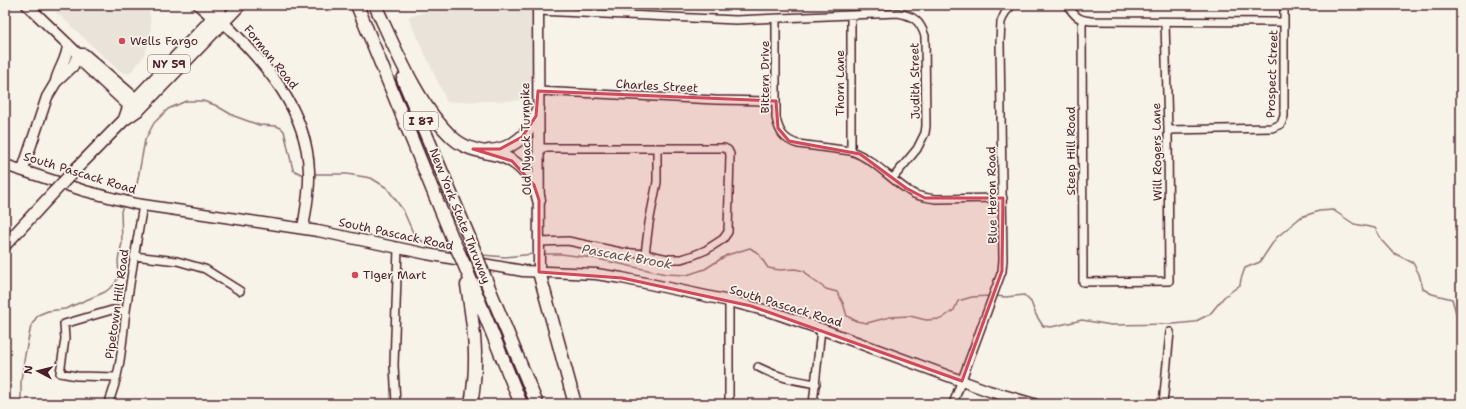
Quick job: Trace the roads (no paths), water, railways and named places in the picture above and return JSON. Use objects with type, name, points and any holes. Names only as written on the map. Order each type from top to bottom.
[{"type":"highway","points":[[200,5],[218,12]]},
{"type":"highway","name":"New York State Thruway","points":[[357,5],[464,264],[472,294],[521,404]]},
{"type":"highway","points":[[374,5],[412,82],[423,100],[450,135],[461,144],[473,149],[503,157],[515,163],[523,169],[532,181],[539,200]]},
{"type":"highway","name":"New York State Thruway","points":[[374,5],[537,404]]},
{"type":"highway","points":[[473,149],[494,151],[513,143],[522,137],[531,126],[538,109]]},
{"type":"highway","points":[[539,272],[575,404]]},
{"type":"highway","points":[[471,404],[475,376],[476,351],[472,294]]},
{"type":"main road","name":"NY 59","points":[[5,245],[124,120],[135,105],[218,12],[240,5]]},
{"type":"street","points":[[27,5],[78,54],[84,54],[135,105]]},
{"type":"street","name":"Blue Heron Road","points":[[953,404],[995,293],[1002,270],[1003,198],[1000,63],[1001,22],[1005,13],[1012,5]]},
{"type":"street","points":[[1067,5],[1074,15],[1082,20],[1284,22]]},
{"type":"street","name":"Prospect Street","points":[[1168,130],[1272,128],[1281,124],[1284,116],[1284,5]]},
{"type":"street","name":"Judith Street","points":[[538,8],[736,20],[898,13],[916,19],[922,26],[925,36],[926,126],[925,132],[917,149],[893,178]]},
{"type":"street","name":"Old Nyack Turnpike","points":[[538,8],[539,272]]},
{"type":"street","name":"Forman Road","points":[[218,12],[259,59],[287,97],[296,113],[302,130],[309,167],[308,196],[303,228]]},
{"type":"street","name":"Thorn Lane","points":[[851,15],[851,151]]},
{"type":"street","name":"Bittern Drive","points":[[776,19],[776,118],[778,128],[783,136],[789,141],[798,144],[851,151],[868,158],[915,194],[925,198],[1003,198]]},
{"type":"street","name":"Steep Hill Road","points":[[1082,20],[1083,282],[1169,281]]},
{"type":"street","name":"Will Rogers Lane","points":[[1165,22],[1168,130],[1169,281]]},
{"type":"street","points":[[23,169],[46,100],[56,82],[67,56],[68,44]]},
{"type":"street","points":[[56,82],[72,66],[78,54]]},
{"type":"street","name":"Charles Street","points":[[538,91],[715,100],[776,101]]},
{"type":"street","points":[[539,148],[724,148],[728,150],[730,154],[729,228],[728,232],[723,238],[706,250],[681,259],[668,259],[645,254],[621,252],[568,241],[539,245]]},
{"type":"street","points":[[645,254],[657,182],[657,148]]},
{"type":"street","name":"South Pascack Road","points":[[5,164],[81,190],[143,205],[303,228],[454,259],[539,272],[596,274],[622,278],[729,301],[758,308],[821,329],[989,391],[1034,404]]},
{"type":"street","name":"Pipetown Hill Road","points":[[108,404],[118,377],[126,311],[143,205]]},
{"type":"street","points":[[396,404],[394,365],[398,248]]},
{"type":"street","points":[[134,256],[177,262],[205,269],[240,291]]},
{"type":"street","points":[[729,301],[729,404]]},
{"type":"street","points":[[118,377],[77,376],[60,373],[65,339],[64,324],[112,310],[126,311]]},
{"type":"street","points":[[813,404],[821,329]]},
{"type":"street","points":[[1163,404],[1170,332]]},
{"type":"street","points":[[758,367],[788,380],[816,384]]},
{"type":"waterway","name":"Pascack Brook","points":[[127,197],[137,184],[145,140],[154,123],[168,109],[186,101],[203,101],[215,105],[234,116],[259,125],[276,126],[281,128],[284,131],[293,170],[301,174],[306,174]]},
{"type":"waterway","name":"Pascack Brook","points":[[314,174],[347,174],[371,178],[387,188],[403,210],[415,237],[427,244],[451,250]]},
{"type":"waterway","name":"Pascack Brook","points":[[21,404],[21,380],[25,355],[31,326],[38,315],[48,311],[65,309],[105,292],[114,285],[119,276],[118,260],[122,243],[121,211],[124,204]]},
{"type":"waterway","name":"Pascack Brook","points":[[995,296],[1006,297],[1024,295],[1031,302],[1036,315],[1043,326],[1051,327],[1082,320],[1111,325],[1174,324],[1194,322],[1210,314],[1224,297],[1240,285],[1245,268],[1260,262],[1276,238],[1301,217],[1319,211],[1333,210],[1354,224],[1375,228],[1383,242],[1392,252],[1413,263],[1419,274],[1423,289],[1432,294],[1452,299],[1461,330]]},
{"type":"waterway","name":"Pascack Brook","points":[[542,254],[561,254],[593,258],[666,274],[687,275],[705,269],[727,255],[750,248],[758,253],[768,268],[780,270],[795,269],[804,271],[813,280],[826,289],[837,292],[843,303],[847,316],[856,321],[867,323],[890,317],[910,316],[926,320],[941,319],[954,310],[958,301],[972,297],[989,296]]},
{"type":"waterway","name":"Pascack Brook","points":[[482,255],[505,257],[534,254]]},
{"type":"place","name":"Wells Fargo","points":[[122,41]]},
{"type":"place","name":"Tiger Mart","points":[[355,275]]}]
